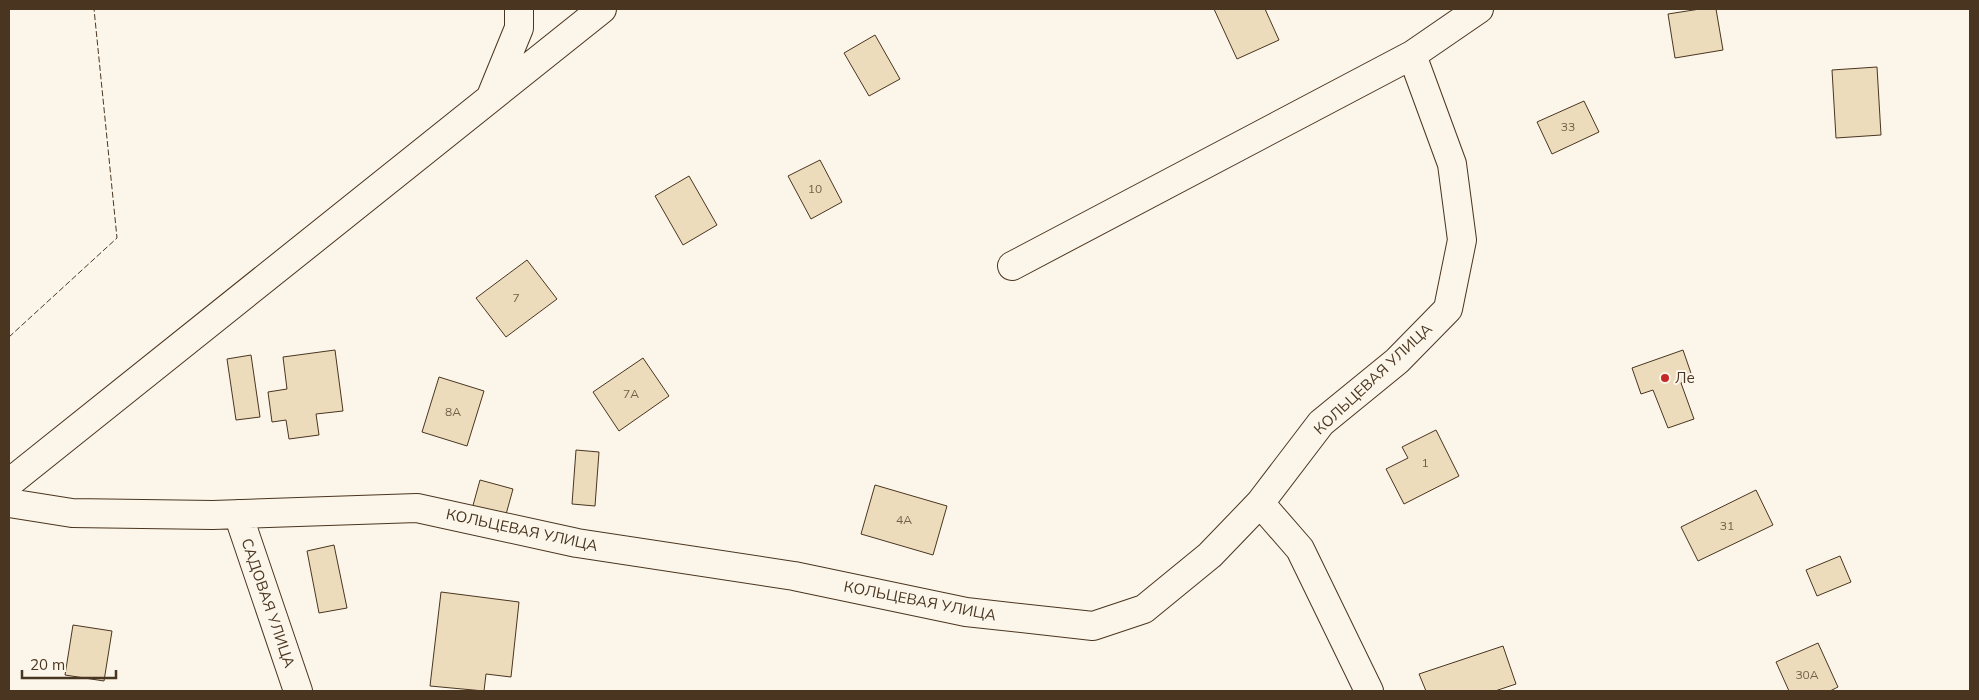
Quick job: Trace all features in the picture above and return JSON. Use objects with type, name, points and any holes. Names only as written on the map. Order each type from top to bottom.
[{"type":"street","points":[[490,98],[519,28],[519,9]]},
{"type":"street","points":[[9,483],[602,9]]},
{"type":"street","points":[[1012,266],[1412,55],[1479,9]]},
{"type":"street","name":"КОЛЬЦЕВАЯ УЛИЦА","points":[[9,503],[72,513],[238,514],[417,508],[577,543],[794,576],[966,612],[1093,626],[1144,609],[1210,555],[1260,503],[1321,424],[1397,361],[1448,309],[1462,240],[1452,164],[1412,55]]},
{"type":"street","points":[[1260,503],[1300,549],[1369,691]]},
{"type":"street","name":"САДОВАЯ УЛИЦА","points":[[238,514],[298,691]]},
{"type":"building","points":[[1214,9],[1265,9],[1279,40],[1237,59]]},
{"type":"building","points":[[1700,9],[1716,9],[1723,50],[1675,58],[1668,14]]},
{"type":"building","points":[[875,35],[900,79],[869,96],[844,53]]},
{"type":"building","points":[[1877,67],[1881,135],[1836,138],[1832,70]]},
{"type":"building","points":[[1584,101],[1599,132],[1552,154],[1537,122]]},
{"type":"building","points":[[820,160],[842,202],[811,219],[788,176]]},
{"type":"building","points":[[689,176],[717,225],[683,245],[655,196]]},
{"type":"building","points":[[527,260],[557,299],[506,337],[476,298]]},
{"type":"building","points":[[335,350],[343,411],[316,414],[319,435],[289,439],[286,420],[272,422],[268,392],[287,389],[283,357]]},
{"type":"building","points":[[1683,350],[1693,379],[1681,383],[1694,419],[1668,428],[1653,390],[1641,394],[1632,368]]},
{"type":"building","points":[[251,355],[260,417],[236,420],[227,359]]},
{"type":"building","points":[[643,358],[669,396],[619,431],[593,392]]},
{"type":"building","points":[[439,377],[484,391],[467,446],[422,432]]},
{"type":"building","points":[[1436,430],[1459,476],[1404,504],[1386,469],[1408,458],[1402,447]]},
{"type":"building","points":[[576,450],[599,452],[595,506],[572,504]]},
{"type":"building","points":[[480,480],[513,489],[505,518],[472,509]]},
{"type":"building","points":[[875,485],[947,506],[933,555],[861,534]]},
{"type":"building","points":[[1756,490],[1773,525],[1698,561],[1681,527]]},
{"type":"building","points":[[334,545],[347,608],[319,613],[307,551]]},
{"type":"building","points":[[1840,556],[1851,582],[1817,596],[1806,570]]},
{"type":"building","points":[[441,592],[519,602],[511,677],[486,674],[484,691],[430,686]]},
{"type":"building","points":[[73,625],[112,631],[104,681],[65,675]]},
{"type":"building","points":[[1818,643],[1838,687],[1830,691],[1789,691],[1776,662]]},
{"type":"building","points":[[1503,646],[1516,684],[1495,691],[1426,691],[1419,674]]},
{"type":"fence","points":[[9,337],[117,238],[94,9]]},
{"type":"place","name":"Ле","points":[[1665,378]]}]
